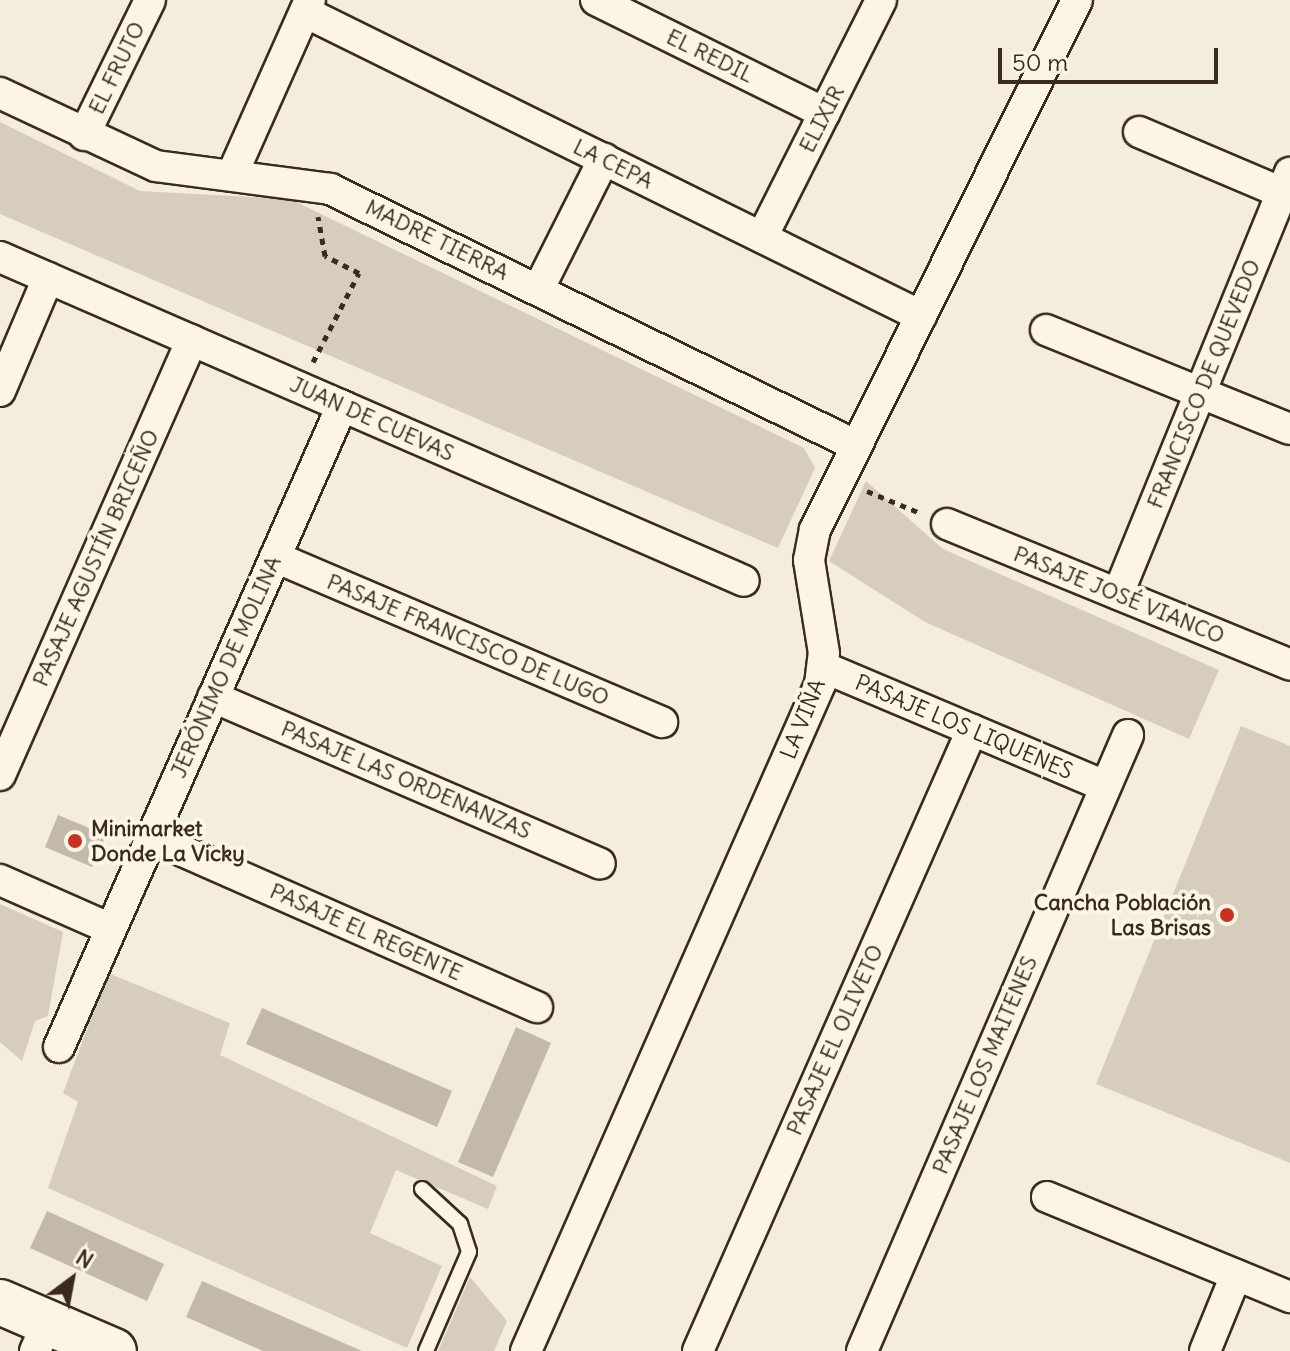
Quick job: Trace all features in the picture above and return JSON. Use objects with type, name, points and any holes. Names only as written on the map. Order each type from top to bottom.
[{"type":"main road","points":[[0,1302],[42,1337],[114,1351]]},
{"type":"street","name":"EL FRUTO","points":[[84,135],[150,0]]},
{"type":"street","name":"EL REDIL","points":[[596,0],[825,113]]},
{"type":"street","name":"ELIXIR","points":[[762,237],[881,0]]},
{"type":"street","name":"LA VIÑA","points":[[526,1351],[823,667],[809,560],[840,480],[1077,0]]},
{"type":"street","name":"LA CEPA","points":[[307,6],[604,159],[921,316]]},
{"type":"street","points":[[232,175],[307,6]]},
{"type":"street","name":"MADRE TIERRA","points":[[0,93],[84,135],[156,166],[312,183],[857,446]]},
{"type":"street","points":[[1139,132],[1287,187]]},
{"type":"street","points":[[538,290],[604,159]]},
{"type":"street","name":"FRANCISCO DE QUEVEDO","points":[[1118,594],[1287,187]]},
{"type":"street","name":"JUAN DE CUEVAS","points":[[0,257],[744,581]]},
{"type":"street","points":[[0,391],[48,278]]},
{"type":"street","points":[[1046,330],[1290,429]]},
{"type":"street","name":"PASAJE AGUSTÍN BRICEÑO","points":[[0,775],[192,340]]},
{"type":"street","name":"JERÓNIMO DE MOLINA","points":[[59,1047],[342,406]]},
{"type":"street","name":"PASAJE JOSÉ VIANCO","points":[[947,524],[1290,665]]},
{"type":"street","name":"PASAJE FRANCISCO DE LUGO","points":[[275,557],[662,722]]},
{"type":"street","name":"PASAJE LOS LIQUENES","points":[[823,667],[1105,786]]},
{"type":"street","name":"PASAJE LAS ORDENANZAS","points":[[213,697],[600,864]]},
{"type":"street","name":"PASAJE EL OLIVETO","points":[[698,1351],[972,730]]},
{"type":"street","name":"PASAJE LOS MAITENES","points":[[862,1351],[1128,735]]},
{"type":"street","name":"PASAJE EL REGENTE","points":[[151,837],[537,1007]]},
{"type":"street","points":[[0,880],[111,929]]},
{"type":"street","points":[[1047,1197],[1290,1297]]},
{"type":"street","points":[[1205,1351],[1236,1275]]},
{"type":"lane","points":[[422,1189],[460,1224],[469,1252],[426,1351]]},
{"type":"path","points":[[300,387],[359,273],[325,256],[312,183]]},
{"type":"path","points":[[840,480],[947,524]]},
{"type":"shaded area","points":[[0,122],[140,191],[290,199],[804,448],[815,468],[778,548],[0,214]]},
{"type":"shaded area","points":[[866,481],[943,549],[1219,670],[1189,739],[925,622],[829,561]]},
{"type":"shaded area","name":"Cancha Población Las Brisas","points":[[1241,726],[1290,746],[1290,1163],[1096,1084]]},
{"type":"shaded area","points":[[0,904],[63,932],[48,1016],[35,1021],[22,1061],[0,1042]]},
{"type":"shaded area","points":[[108,973],[230,1023],[220,1055],[497,1186],[488,1209],[396,1170],[370,1233],[442,1266],[407,1348],[48,1188],[78,1102],[63,1093]]},
{"type":"shaded area","points":[[470,1277],[507,1321],[494,1351],[438,1351]]},
{"type":"building","name":"Minimarket Donde La Vicky","points":[[58,815],[106,835],[92,867],[45,847]]},
{"type":"building","points":[[262,1008],[452,1091],[437,1127],[246,1044]]},
{"type":"building","points":[[516,1027],[551,1043],[493,1177],[458,1162]]},
{"type":"building","points":[[47,1211],[164,1264],[147,1301],[30,1248]]},
{"type":"building","points":[[202,1281],[362,1351],[263,1351],[186,1317]]},
{"type":"place","name":"Minimarket Donde La Vicky","points":[[75,841]]},
{"type":"place","name":"Cancha Población Las Brisas","points":[[1227,915]]}]
